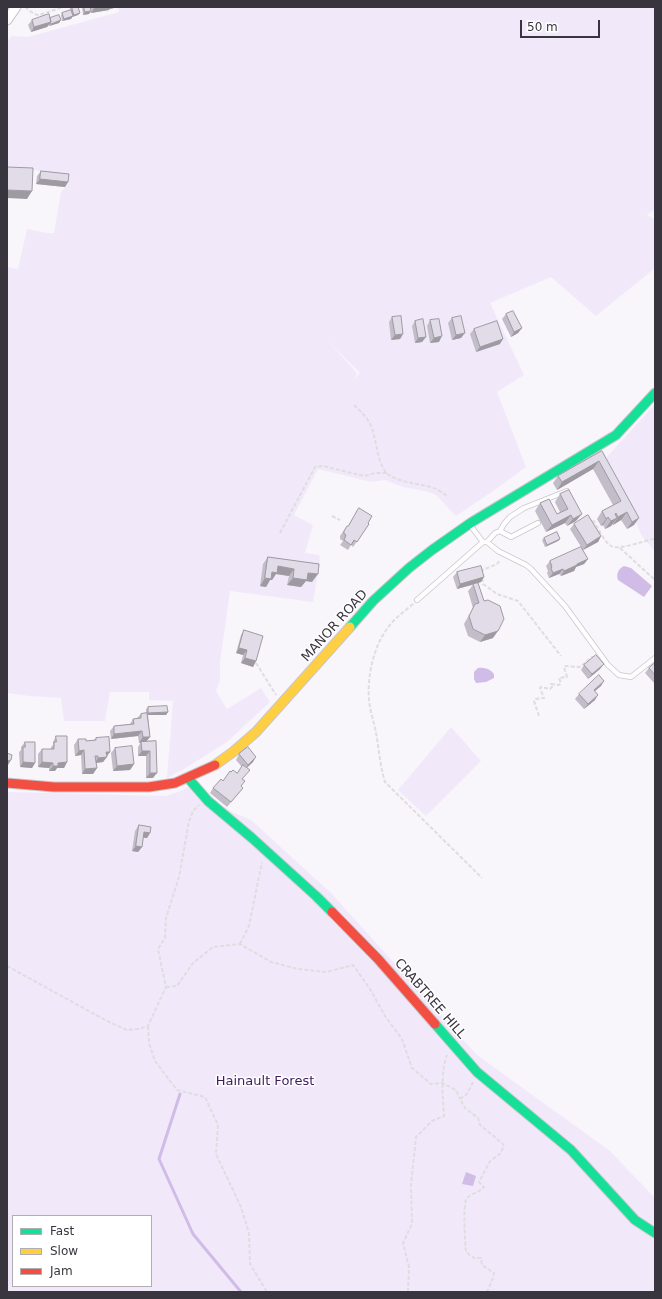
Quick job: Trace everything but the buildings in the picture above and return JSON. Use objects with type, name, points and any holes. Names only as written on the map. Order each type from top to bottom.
[{"type":"street","points":[[7,20],[16,7]]},
{"type":"street","name":"MANOR ROAD","points":[[7,783],[54,787],[149,787],[175,783],[220,762],[233,752],[282,704],[373,602],[409,568],[469,523],[616,435],[655,393]]},
{"type":"street","name":"CRABTREE HILL","points":[[188,778],[208,801],[316,896],[378,959],[477,1072],[571,1150],[635,1220],[655,1233]]},
{"type":"lane","points":[[417,600],[495,533],[500,531],[510,516],[524,508],[567,491]]},
{"type":"lane","points":[[469,523],[485,542],[502,554],[526,565],[531,569],[566,606],[608,665],[619,675],[631,677],[655,658]]},
{"type":"lane","points":[[500,531],[511,536],[538,523]]},
{"type":"path","points":[[25,7],[34,14],[39,15],[63,7]]},
{"type":"path","points":[[354,405],[368,419],[377,442],[380,461],[388,474]]},
{"type":"path","points":[[280,533],[315,467],[323,466],[364,476],[375,473],[388,474],[408,483],[431,487],[447,496]]},
{"type":"path","points":[[332,516],[340,520]]},
{"type":"path","points":[[593,520],[611,546],[620,548],[655,580]]},
{"type":"path","points":[[620,548],[638,542],[655,539]]},
{"type":"path","points":[[502,554],[500,562],[480,571],[483,584],[497,594],[518,601],[562,656]]},
{"type":"path","points":[[417,600],[391,624],[381,637],[376,646],[368,680],[369,701],[378,741],[382,772],[385,782],[482,878]]},
{"type":"path","points":[[539,716],[534,701],[536,699],[544,698],[540,688],[541,687],[550,689],[552,687],[551,684],[559,685],[562,683],[558,678],[567,677],[565,666],[580,667],[592,657],[596,662]]},
{"type":"path","points":[[256,662],[268,684],[282,704]]},
{"type":"path","points":[[208,801],[199,805],[193,811],[189,821],[179,877],[166,918],[165,938],[158,949],[166,987],[148,1026],[149,1043],[155,1061],[177,1090],[205,1097],[215,1118],[218,1125],[216,1154],[241,1207],[249,1233],[250,1264],[267,1292]]},
{"type":"path","points":[[240,944],[249,926],[259,882],[264,849]]},
{"type":"path","points":[[166,987],[177,986],[193,963],[213,947],[240,944],[271,962],[298,969],[327,972],[353,965],[370,989],[384,1016],[402,1038],[412,1068],[431,1084],[442,1082],[456,1090],[465,1108],[478,1118],[480,1125],[504,1146],[500,1154],[490,1161],[481,1177],[479,1182],[484,1187],[480,1192],[471,1195],[466,1200],[466,1252],[474,1258],[480,1257],[482,1265],[494,1273],[494,1278],[487,1292]]},
{"type":"path","points":[[7,966],[107,1021],[127,1030],[139,1029],[148,1026]]},
{"type":"path","points":[[408,1292],[409,1267],[402,1243],[412,1224],[412,1184],[416,1137],[432,1121],[444,1116],[442,1082],[443,1065],[452,1043]]},
{"type":"path","points":[[460,1099],[467,1094],[477,1072]]},
{"type":"green space","points":[[117,7],[655,7],[655,209],[647,215],[655,220],[655,268],[596,316],[551,277],[490,303],[524,375],[497,392],[526,467],[456,516],[436,495],[429,492],[403,487],[385,480],[371,482],[318,469],[294,515],[313,525],[305,553],[319,555],[320,563],[313,602],[230,591],[220,663],[220,680],[216,691],[227,709],[261,688],[270,702],[227,742],[167,778],[173,701],[149,700],[149,692],[110,692],[105,721],[64,721],[61,698],[7,693],[7,267],[18,269],[27,229],[54,233],[61,192],[68,184],[68,178],[35,170],[7,172],[7,41],[12,36],[28,37],[119,12]],"holes":[[[327,340],[360,373],[354,380],[357,373]]]},
{"type":"green space","points":[[655,404],[655,552],[642,536],[606,458]]},
{"type":"green space","points":[[451,727],[481,761],[426,816],[398,790]]},
{"type":"green space","name":"Hainault Forest","points":[[197,782],[206,795],[232,812],[251,820],[331,893],[477,1055],[610,1151],[655,1198],[655,1292],[7,1292],[7,792],[165,796],[181,791]]},
{"type":"shaded area","points":[[624,566],[631,568],[652,586],[644,597],[618,580],[618,572]]},
{"type":"shaded area","points":[[478,668],[485,668],[489,670],[494,674],[494,678],[486,682],[476,683],[474,679],[474,672]]},
{"type":"shaded area","points":[[466,1172],[476,1176],[473,1186],[462,1184]]},
{"type":"waterway","points":[[180,1094],[159,1159],[193,1234],[241,1292]]},
{"type":"traffic: fast","points":[[350,627],[373,601],[409,568],[432,550],[472,522],[616,435],[655,393]]},
{"type":"traffic: fast","points":[[188,778],[208,801],[252,838],[332,912]]},
{"type":"traffic: fast","points":[[435,1024],[477,1072],[571,1150],[635,1220],[655,1233]]},
{"type":"traffic: slow","points":[[215,765],[256,732],[350,627]]},
{"type":"traffic: jam","points":[[7,783],[54,787],[149,787],[175,783],[215,765]]},
{"type":"traffic: jam","points":[[332,912],[378,959],[435,1024]]}]
